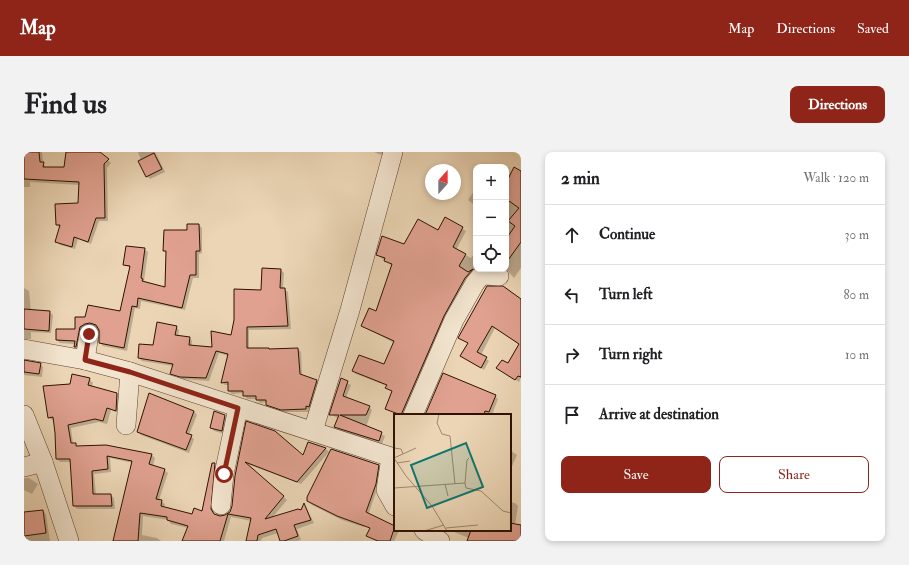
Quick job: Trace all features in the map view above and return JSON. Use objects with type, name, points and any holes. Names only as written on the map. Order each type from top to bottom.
[{"type":"street","points":[[312,431],[350,310],[393,152]]},
{"type":"street","points":[[413,414],[454,320],[475,283],[480,277],[485,275],[499,276]]},
{"type":"street","points":[[85,360],[89,334]]},
{"type":"street","points":[[24,349],[85,360],[130,372],[238,408],[393,454],[386,490],[394,504]]},
{"type":"street","points":[[126,425],[130,372]]},
{"type":"street","points":[[221,505],[224,474],[238,408]]},
{"type":"street","points":[[24,415],[43,462],[68,541]]},
{"type":"street","points":[[24,467],[43,462]]},
{"type":"street","points":[[425,531],[440,541]]},
{"type":"building","points":[[24,152],[39,152],[40,162],[44,162],[43,167],[64,167],[66,152],[100,152],[109,159],[104,164],[105,218],[96,218],[88,242],[74,237],[72,247],[55,242],[60,225],[56,225],[55,204],[78,203],[79,182],[24,179]]},
{"type":"building","points":[[154,153],[162,169],[146,177],[138,161]]},
{"type":"building","points":[[514,167],[521,171],[521,242],[509,259],[509,235],[515,226],[509,222],[509,220],[519,208],[509,201],[509,177]]},
{"type":"building","points":[[445,217],[463,227],[453,247],[466,254],[459,266],[468,272],[473,269],[465,278],[444,316],[401,414],[398,414],[385,409],[392,391],[385,388],[387,385],[352,371],[359,355],[384,364],[394,341],[361,326],[369,308],[376,311],[392,264],[384,261],[385,258],[376,255],[382,236],[404,244],[418,219],[438,230]]},
{"type":"building","points":[[187,224],[199,224],[200,251],[196,251],[196,275],[190,275],[182,308],[138,298],[137,307],[132,306],[124,348],[99,343],[99,330],[96,325],[90,323],[80,327],[76,347],[74,347],[75,341],[56,340],[56,329],[75,329],[75,317],[85,317],[88,305],[120,311],[130,266],[123,265],[126,246],[145,248],[141,278],[143,279],[142,281],[165,287],[166,251],[163,251],[164,230],[187,230]]},
{"type":"building","points":[[262,268],[281,269],[280,288],[285,288],[288,326],[247,327],[247,348],[298,348],[300,374],[317,380],[309,407],[306,406],[306,409],[281,410],[266,405],[266,400],[256,400],[256,396],[243,396],[243,391],[228,391],[228,382],[221,383],[228,354],[216,351],[206,378],[180,377],[170,374],[173,364],[138,358],[139,344],[153,345],[157,322],[177,326],[175,335],[190,337],[189,345],[212,347],[211,331],[231,335],[234,320],[234,289],[261,290]]},
{"type":"building","points":[[487,286],[503,286],[521,299],[521,377],[518,376],[515,380],[496,368],[502,360],[508,363],[519,344],[492,326],[477,352],[487,357],[481,368],[460,356],[468,343],[458,338]]},
{"type":"building","points":[[24,309],[50,311],[49,331],[24,329]]},
{"type":"building","points":[[24,360],[41,363],[39,374],[24,372]]},
{"type":"building","points":[[443,373],[496,395],[489,412],[485,411],[484,414],[425,414]]},
{"type":"building","points":[[72,374],[90,378],[88,385],[117,393],[116,411],[107,408],[103,421],[95,419],[68,425],[71,443],[76,443],[76,446],[106,445],[152,454],[149,464],[165,469],[156,499],[162,500],[161,506],[192,514],[194,508],[202,511],[212,463],[215,463],[211,509],[214,514],[220,516],[230,512],[235,476],[246,421],[275,431],[303,455],[308,442],[326,448],[297,482],[245,462],[284,496],[265,519],[298,509],[301,510],[304,503],[311,520],[294,525],[298,536],[284,541],[280,541],[276,529],[258,535],[257,541],[246,541],[251,518],[228,514],[220,541],[182,541],[188,526],[167,520],[167,517],[140,513],[138,541],[113,541],[132,461],[107,456],[108,469],[92,471],[93,494],[111,494],[112,506],[73,506],[70,459],[56,459],[53,417],[48,418],[43,386],[70,384]]},
{"type":"building","points":[[341,378],[348,381],[343,396],[370,406],[366,415],[340,415],[382,432],[379,441],[334,427],[339,415],[329,415]]},
{"type":"building","points":[[149,393],[194,411],[186,433],[192,435],[186,450],[137,432]]},
{"type":"building","points":[[214,411],[225,415],[222,431],[210,428]]},
{"type":"building","points":[[331,449],[379,465],[376,484],[366,512],[394,526],[390,541],[378,541],[366,536],[370,528],[337,516],[307,501],[307,497]]},
{"type":"building","points":[[43,510],[46,533],[24,536],[24,512]]},
{"type":"building","points":[[511,523],[521,525],[521,541],[467,541],[471,531],[511,531]]},
{"type":"route","points":[[89,334],[85,360],[130,372],[238,408],[224,474]]}]
